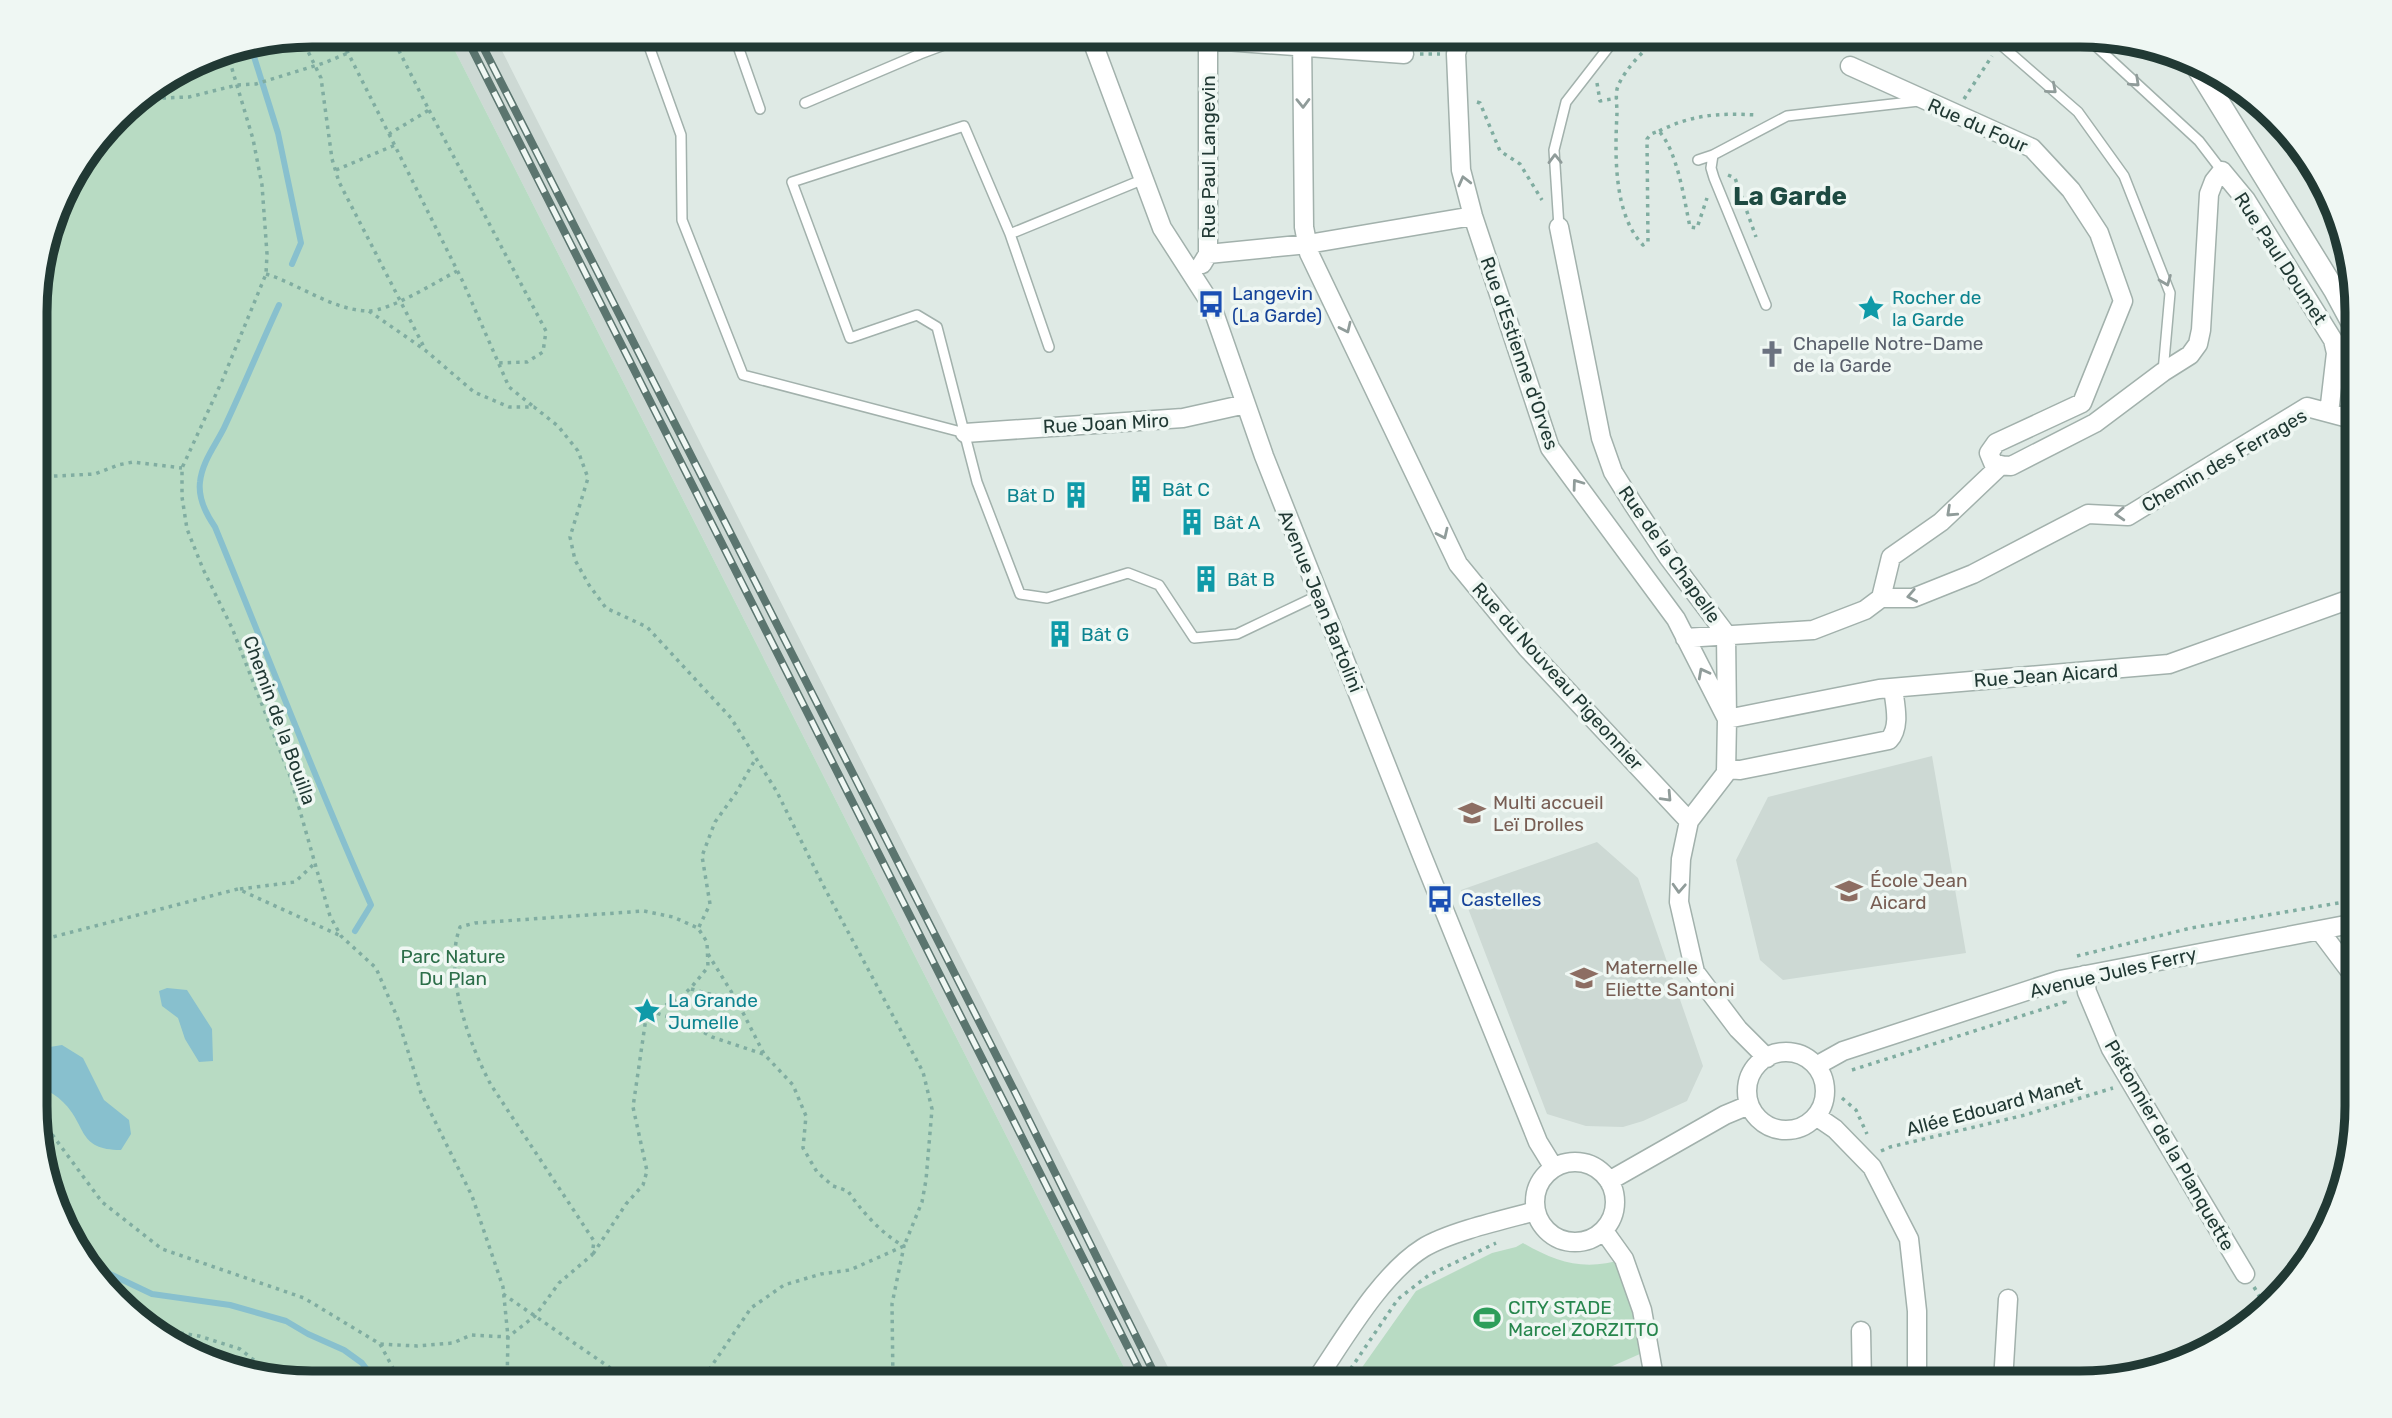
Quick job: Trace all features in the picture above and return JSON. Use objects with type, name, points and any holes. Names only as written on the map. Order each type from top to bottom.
[{"type":"street","name":"Avenue Jean Bartolini","points":[[1094,47],[1162,228],[1210,304],[1319,595],[1538,1142],[1554,1168]]},
{"type":"street","name":"Rue Paul Langevin","points":[[1193,274],[1208,254],[1208,47]]},
{"type":"street","name":"Rue du Nouveau Pigeonnier","points":[[1302,47],[1304,227],[1309,253],[1458,564],[1527,648],[1689,821]]},
{"type":"street","points":[[1349,47],[1404,54]]},
{"type":"street","name":"Rue d'Estienne d'Orves","points":[[1458,47],[1461,170],[1473,216],[1550,448],[1676,619],[1727,719],[1726,769]]},
{"type":"street","name":"Rue du Four","points":[[1850,66],[2032,148],[2071,190],[2099,233],[2123,301],[2082,403],[1996,443],[1989,453],[1994,465],[2001,465]]},
{"type":"street","points":[[2204,79],[2345,309]]},
{"type":"street","points":[[1881,598],[1891,557],[1941,522],[2001,465],[2011,466],[2095,423],[2190,355],[2199,344],[2209,194],[2222,171]]},
{"type":"street","name":"Rue Paul Doumet","points":[[2222,171],[2246,200],[2333,340],[2336,352],[2329,413]]},
{"type":"street","points":[[1208,254],[1308,244],[1473,216]]},
{"type":"street","name":"Rue de la Chapelle","points":[[1559,227],[1601,438],[1613,472],[1668,557],[1726,634],[1727,719]]},
{"type":"street","name":"Rue Joan Miro","points":[[965,433],[1184,418],[1246,404]]},
{"type":"street","name":"Chemin des Ferrages","points":[[1685,638],[1813,630],[1865,610],[1881,598],[1913,598],[1973,574],[2088,514],[2128,516],[2307,407],[2345,417]]},
{"type":"street","name":"Rue Jean Aicard","points":[[1727,719],[1893,688],[2169,664],[2345,601]]},
{"type":"street","points":[[1767,1058],[1738,1029],[1695,972],[1679,902],[1681,859],[1689,821],[1726,773],[1726,769],[1740,770],[1889,740],[1894,734],[1897,720],[1893,688]]},
{"type":"street","name":"Avenue Jules Ferry","points":[[1816,1066],[1843,1051],[2060,980],[2288,935],[2345,928]]},
{"type":"street","points":[[2329,930],[2345,959]]},
{"type":"street","name":"Piétonnier de la Planquette","points":[[2084,975],[2087,992],[2111,1049],[2245,1273]]},
{"type":"street","points":[[1778,1053],[1798,1054],[1816,1066],[1821,1075],[1825,1096],[1816,1116],[1798,1128],[1787,1131],[1766,1125],[1757,1117],[1749,1105],[1748,1084],[1752,1073],[1767,1058],[1778,1053]]},
{"type":"street","points":[[1609,1181],[1725,1115],[1749,1105]]},
{"type":"street","points":[[1816,1116],[1835,1129],[1872,1167],[1909,1239],[1917,1311],[1917,1371]]},
{"type":"street","points":[[1564,1164],[1586,1164],[1596,1168],[1609,1181],[1615,1203],[1614,1213],[1604,1231],[1586,1241],[1565,1241],[1546,1230],[1536,1211],[1537,1192],[1541,1182],[1554,1168],[1564,1164]]},
{"type":"street","points":[[1322,1371],[1362,1313],[1401,1265],[1424,1247],[1536,1211]]},
{"type":"street","points":[[1604,1231],[1624,1259],[1637,1297],[1653,1371]]},
{"type":"street","points":[[2004,1371],[2008,1299]]},
{"type":"street","points":[[1861,1331],[1862,1371]]},
{"type":"lane","points":[[649,47],[681,135],[682,220],[743,375],[965,433]]},
{"type":"lane","points":[[738,47],[760,108]]},
{"type":"lane","points":[[917,47],[920,54]]},
{"type":"lane","points":[[805,103],[939,47]]},
{"type":"lane","points":[[1559,227],[1554,150],[1566,102],[1608,47]]},
{"type":"lane","points":[[2003,47],[2078,112],[2124,176],[2170,293],[2163,372]]},
{"type":"lane","name":"Rue Paul Doumet","points":[[2098,48],[2199,141],[2222,171]]},
{"type":"lane","points":[[1698,160],[1713,155],[1787,116],[1924,101]]},
{"type":"lane","points":[[1049,347],[1010,234],[964,126],[792,182],[850,338],[916,315],[937,327],[977,482],[1020,594],[1047,598],[1128,573],[1159,586],[1194,638],[1237,634],[1319,595]]},
{"type":"lane","points":[[1713,155],[1711,167],[1714,178],[1766,305]]},
{"type":"lane","points":[[1010,234],[1144,179]]},
{"type":"path","points":[[305,47],[321,78],[339,182],[425,350]]},
{"type":"path","points":[[345,47],[457,271],[509,387],[558,426],[578,451],[588,478],[570,537],[575,560],[589,585],[606,608],[647,627],[731,718],[777,792],[823,885],[923,1072],[932,1109],[926,1180],[922,1202],[904,1246],[892,1304],[893,1371]]},
{"type":"path","points":[[397,47],[546,331],[543,352],[527,362],[498,363]]},
{"type":"path","points":[[1649,47],[1618,87],[1615,146],[1619,192],[1636,238],[1643,245],[1648,242],[1647,139],[1651,134],[1674,124],[1714,113],[1787,116]]},
{"type":"path","points":[[1975,123],[1963,100],[1998,47]]},
{"type":"path","points":[[156,98],[190,97],[237,85],[256,84],[348,53]]},
{"type":"path","points":[[1404,54],[1456,54]]},
{"type":"path","name":"Chemin de la Bouilla","points":[[229,60],[253,139],[262,185],[266,274],[222,381],[182,468],[187,529],[236,638],[290,776],[330,916],[341,936],[376,968],[398,1019],[421,1093],[472,1196],[503,1294],[508,1337],[507,1371]]},
{"type":"path","points":[[1594,64],[1600,101],[1617,98]]},
{"type":"path","points":[[1458,96],[1479,103],[1500,151],[1520,164],[1559,227]]},
{"type":"path","points":[[389,134],[429,110]]},
{"type":"path","points":[[1659,131],[1666,139],[1690,227],[1697,228],[1714,178]]},
{"type":"path","points":[[335,171],[395,145]]},
{"type":"path","points":[[369,311],[400,301],[457,271]]},
{"type":"path","points":[[266,274],[327,300],[369,311],[425,350],[474,392],[509,407],[534,407]]},
{"type":"path","points":[[47,476],[95,474],[133,462],[182,468]]},
{"type":"path","points":[[698,928],[710,904],[702,856],[715,822],[756,758]]},
{"type":"path","points":[[47,938],[238,889],[295,882],[314,864]]},
{"type":"path","points":[[238,889],[341,936]]},
{"type":"path","points":[[2072,957],[2192,928],[2345,902]]},
{"type":"path","points":[[592,1255],[594,1241],[479,1063],[456,980],[456,939],[460,927],[475,923],[644,911],[673,917],[698,928],[707,942],[708,967],[686,995],[666,1006],[648,1010]]},
{"type":"path","points":[[707,954],[737,1001],[764,1054],[793,1085],[806,1116],[803,1148],[817,1172],[833,1186],[848,1191],[858,1206],[893,1240],[904,1246]]},
{"type":"path","points":[[691,989],[737,1001]]},
{"type":"path","points":[[1852,1070],[2065,1002]]},
{"type":"path","points":[[648,1010],[686,1023],[712,1037],[764,1054]]},
{"type":"path","points":[[49,1130],[102,1202],[162,1249],[304,1298],[380,1344],[417,1346],[453,1343],[471,1335],[508,1337],[535,1316],[559,1283],[592,1255],[626,1204],[643,1185],[647,1171],[633,1107],[648,1010]]},
{"type":"path","name":"Allée Edouard Manet","points":[[1865,1159],[1890,1147],[2025,1115],[2131,1083]]},
{"type":"path","points":[[1349,1371],[1398,1299],[1429,1275],[1500,1240]]},
{"type":"path","points":[[708,1371],[751,1308],[784,1285],[821,1274],[850,1270],[904,1246]]},
{"type":"path","points":[[503,1294],[612,1371]]},
{"type":"path","points":[[175,1332],[199,1336],[240,1349],[261,1366]]},
{"type":"path","points":[[380,1344],[395,1371]]},
{"type":"shaded area","points":[[453,47],[500,47],[1170,1371],[1126,1371]]},
{"type":"shaded area","name":"École Jean Aicard","points":[[1932,756],[1966,953],[1783,980],[1760,960],[1736,860],[1768,797]]},
{"type":"shaded area","name":"Maternelle Eliette Santoni","points":[[1597,842],[1638,878],[1703,1066],[1687,1101],[1623,1127],[1586,1126],[1547,1114],[1461,890]]},
{"type":"green space","name":"Parc Nature Du Plan","points":[[453,47],[1126,1371],[312,1371],[260,1366],[211,1351],[151,1316],[113,1281],[92,1253],[75,1223],[56,1175],[47,1106],[47,312],[52,260],[61,227],[83,180],[113,137],[137,113],[165,92],[211,67],[260,52],[295,48]]},
{"type":"green space","points":[[1523,1243],[1548,1256],[1572,1263],[1610,1263],[1624,1259],[1649,1350],[1601,1371],[1359,1371],[1416,1291],[1492,1253]]},
{"type":"water","points":[[167,988],[187,990],[212,1029],[213,1061],[199,1062],[185,1039],[178,1018],[162,1006],[159,991]]},
{"type":"water","points":[[62,1045],[83,1058],[104,1100],[129,1120],[131,1134],[121,1150],[107,1149],[90,1141],[71,1111],[47,1090],[47,1048]]},
{"type":"waterway","points":[[253,54],[278,133],[301,243],[292,264]]},
{"type":"waterway","points":[[279,305],[224,428],[206,461],[201,475],[200,494],[371,905],[355,931]]},
{"type":"waterway","points":[[101,1266],[110,1274],[152,1294],[230,1305],[286,1321],[344,1350],[368,1371]]},
{"type":"railway","points":[[471,47],[1140,1371]]},
{"type":"railway","points":[[483,47],[1019,1100],[1153,1371]]},
{"type":"place","name":"Langevin (La Garde)","points":[[1211,304]]},
{"type":"place","name":"Rocher de la Garde","points":[[1871,308]]},
{"type":"place","name":"Chapelle Notre-Dame de la Garde","points":[[1772,354]]},
{"type":"place","name":"Bât C","points":[[1141,489]]},
{"type":"place","name":"Bât D","points":[[1076,495]]},
{"type":"place","name":"Bât A","points":[[1192,522]]},
{"type":"place","name":"Bât B","points":[[1206,579]]},
{"type":"place","name":"Bât G","points":[[1060,634]]},
{"type":"place","name":"Multi accueil Leï Drolles","points":[[1472,813]]},
{"type":"place","name":"École Jean Aicard","points":[[1849,891]]},
{"type":"place","name":"Castelles","points":[[1440,899]]},
{"type":"place","name":"Maternelle Eliette Santoni","points":[[1584,978]]},
{"type":"place","name":"La Grande Jumelle","points":[[647,1011]]},
{"type":"place","name":"CITY STADE Marcel ZORZITTO","points":[[1487,1318]]},
{"type":"district","name":"La Garde","points":[[1790,196]]}]
